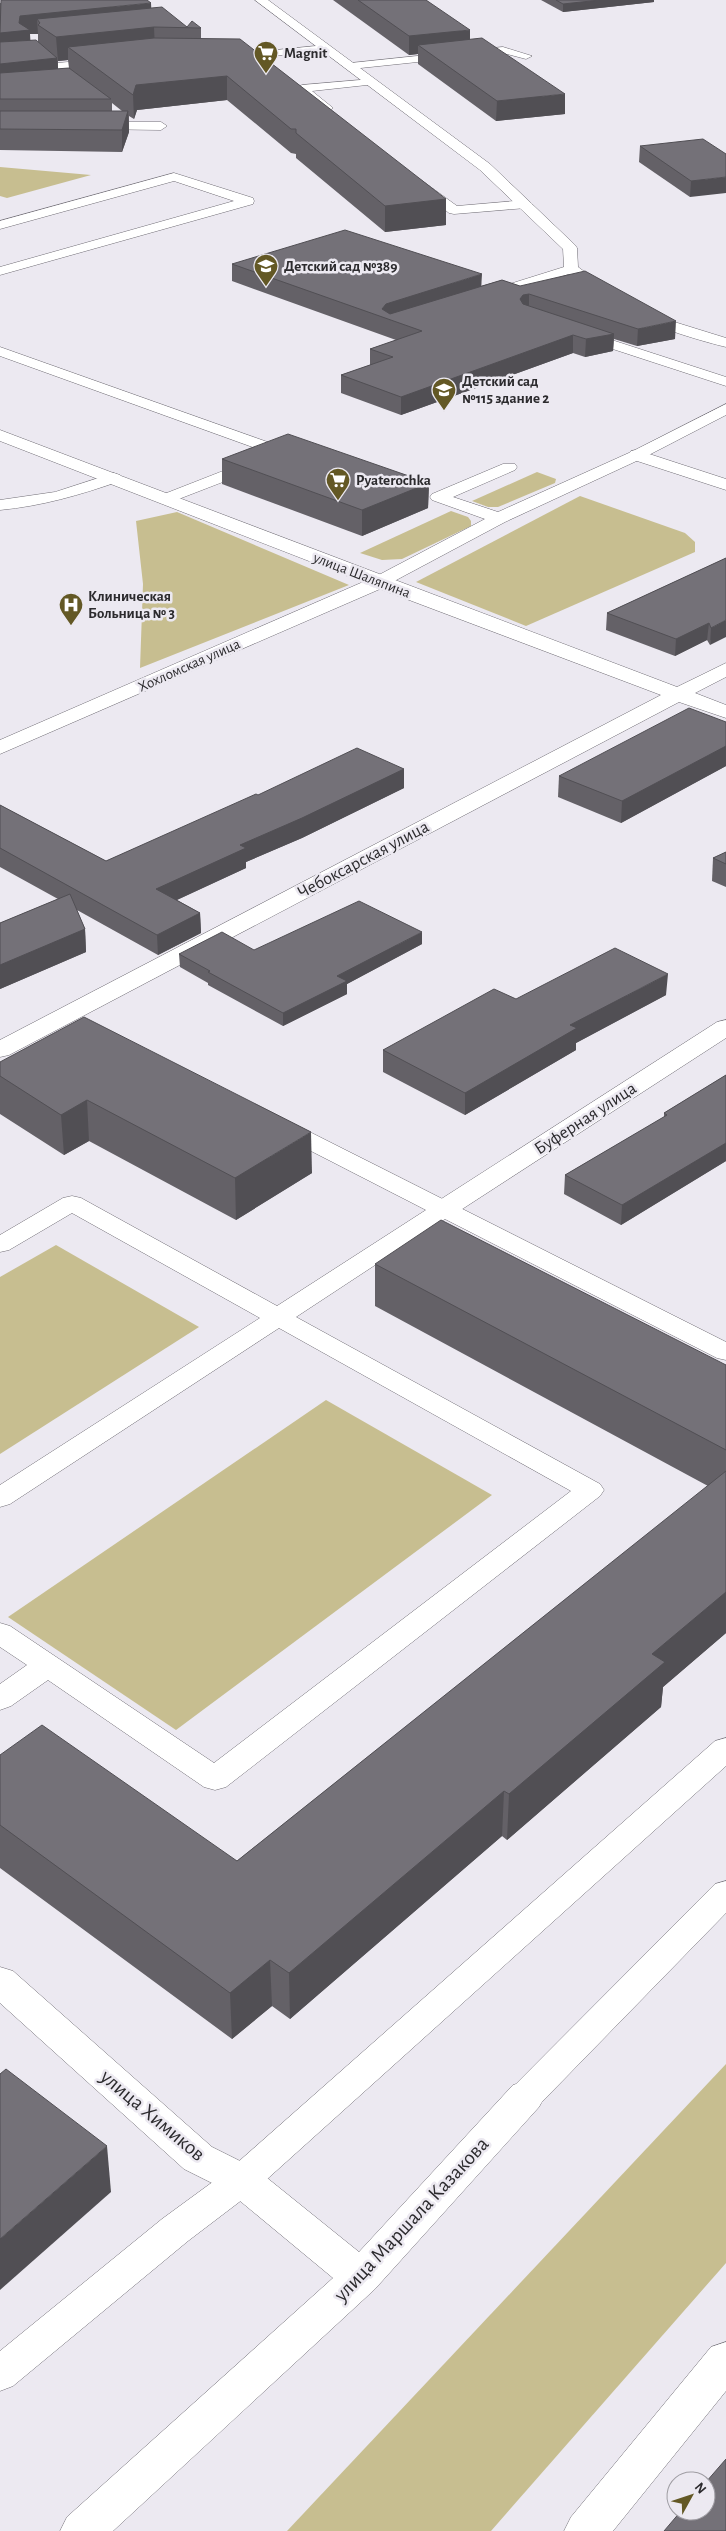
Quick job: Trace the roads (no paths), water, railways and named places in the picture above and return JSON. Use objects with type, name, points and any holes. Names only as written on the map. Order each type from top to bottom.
[{"type":"street","points":[[261,0],[485,168],[526,204],[570,248]]},
{"type":"street","name":"улица Шаляпина","points":[[0,435],[379,582],[726,712]]},
{"type":"street","points":[[637,455],[726,485]]},
{"type":"street","name":"Хохломская улица","points":[[0,748],[379,582]]},
{"type":"street","name":"Чебоксарская улица","points":[[0,1050],[726,668]]},
{"type":"street","name":"Буферная улица","points":[[444,1209],[726,1028]]},
{"type":"street","name":"улица Химиков","points":[[0,1981],[198,2158],[242,2180],[361,2277]]},
{"type":"street","name":"улица Маршала Казакова","points":[[82,2531],[361,2277],[526,2096]]},
{"type":"street","points":[[586,2531],[726,2360]]},
{"type":"lane","points":[[30,44],[54,67],[68,77]]},
{"type":"lane","points":[[218,58],[326,48]]},
{"type":"lane","points":[[351,66],[503,50],[526,56]]},
{"type":"lane","points":[[0,58],[41,54]]},
{"type":"lane","points":[[54,67],[109,61]]},
{"type":"lane","points":[[340,119],[302,88],[372,82]]},
{"type":"lane","points":[[118,116],[132,127]]},
{"type":"lane","points":[[85,126],[160,126]]},
{"type":"lane","points":[[408,174],[454,210],[526,204]]},
{"type":"lane","points":[[0,225],[174,177],[248,201],[0,272]]},
{"type":"lane","points":[[570,248],[571,269],[598,290],[614,298]]},
{"type":"lane","points":[[475,300],[571,269]]},
{"type":"lane","points":[[631,306],[663,323],[726,344]]},
{"type":"lane","points":[[565,328],[726,382]]},
{"type":"lane","points":[[0,351],[284,453],[165,499]]},
{"type":"lane","points":[[379,582],[499,518],[637,455],[726,409]]},
{"type":"lane","points":[[499,518],[438,497],[509,467]]},
{"type":"lane","points":[[0,505],[36,503],[114,478]]},
{"type":"lane","points":[[64,1016],[90,1030]]},
{"type":"lane","points":[[258,1115],[726,1352]]},
{"type":"lane","points":[[0,1245],[72,1203],[590,1490],[215,1779],[0,1632]]},
{"type":"lane","points":[[0,1498],[444,1209]]},
{"type":"lane","points":[[0,1700],[48,1665]]},
{"type":"lane","points":[[0,2374],[175,2230],[242,2180],[726,1749]]},
{"type":"lane","name":"улица Маршала Казакова","points":[[526,2096],[726,1893]]},
{"type":"place","name":"Magnit","points":[[266,74]]},
{"type":"place","name":"Детский сад №389","points":[[266,287]]},
{"type":"place","name":"Детский сад №115 здание 2","points":[[444,411]]},
{"type":"place","name":"Pyaterochka","points":[[338,501]]},
{"type":"place","name":"Клиническая Больница № 3","points":[[71,626]]}]
